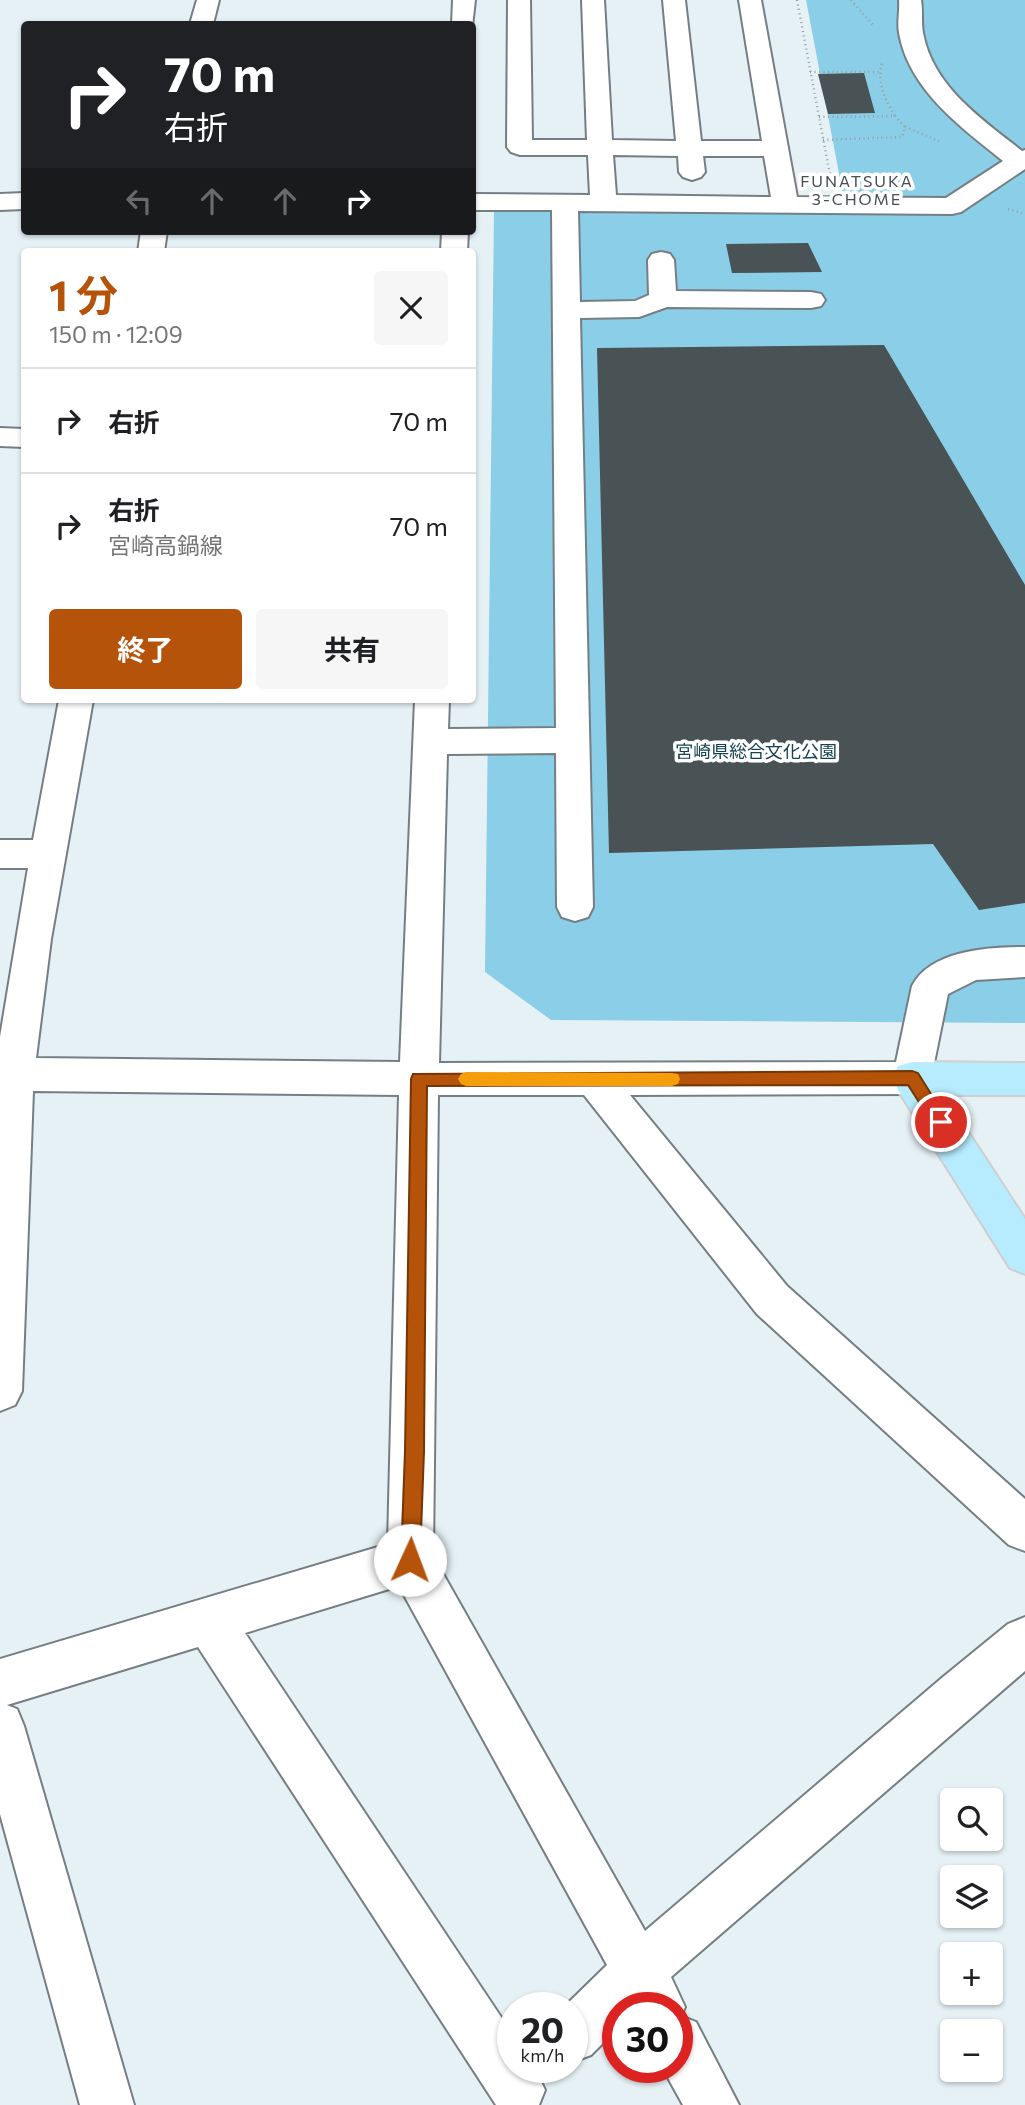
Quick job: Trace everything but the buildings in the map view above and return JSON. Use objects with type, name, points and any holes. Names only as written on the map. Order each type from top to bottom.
[{"type":"main road","points":[[912,1078],[1025,1079]]},
{"type":"main road","points":[[912,1078],[1025,1255]]},
{"type":"street","points":[[203,21],[208,0]]},
{"type":"street","points":[[463,21],[464,0]]},
{"type":"street","points":[[519,0],[520,147],[775,149]]},
{"type":"street","points":[[593,0],[603,203]]},
{"type":"street","points":[[674,0],[695,204]]},
{"type":"street","points":[[750,0],[785,205]]},
{"type":"street","points":[[566,212],[603,203],[953,205],[1021,160],[944,100],[927,74],[911,34],[910,0]]},
{"type":"street","points":[[0,202],[21,201]]},
{"type":"street","points":[[476,202],[566,212],[726,222]]},
{"type":"street","points":[[566,212],[575,907]]},
{"type":"street","points":[[661,260],[663,299]]},
{"type":"street","points":[[567,310],[639,309],[663,299],[811,300]]},
{"type":"street","points":[[0,437],[21,438]]},
{"type":"street","points":[[0,1391],[7,1074],[75,703]]},
{"type":"street","points":[[432,703],[419,1079],[410,1560],[649,1989]]},
{"type":"street","points":[[429,742],[573,740]]},
{"type":"street","points":[[0,854],[48,854]]},
{"type":"street","points":[[7,1074],[595,1080],[912,1078],[931,986],[949,972],[988,962],[1025,962]]},
{"type":"street","points":[[595,1080],[772,1300],[1025,1529]]},
{"type":"street","points":[[0,1684],[410,1560]]},
{"type":"street","points":[[209,1621],[520,2087]]},
{"type":"street","points":[[588,2026],[649,1989],[960,1694],[1025,1641]]},
{"type":"street","points":[[0,1726],[107,2105]]},
{"type":"street","points":[[693,2070],[712,2105]]},
{"type":"path","points":[[797,0],[835,205]]},
{"type":"path","points":[[851,0],[875,27]]},
{"type":"path","points":[[823,140],[902,137],[905,127],[886,103],[878,72],[884,56]]},
{"type":"path","points":[[810,72],[878,72]]},
{"type":"path","points":[[819,117],[895,116]]},
{"type":"green space","name":"宮崎県総合文化公園","points":[[806,0],[1025,0],[1025,1023],[551,1020],[485,972],[494,211],[846,210]]},
{"type":"slow traffic","points":[[466,1079],[672,1079]]},
{"type":"district","name":"FUNATSUKA 3-CHOME","points":[[857,190]]},
{"type":"route","points":[[410,1560],[419,1079],[912,1078],[941,1122]]}]
